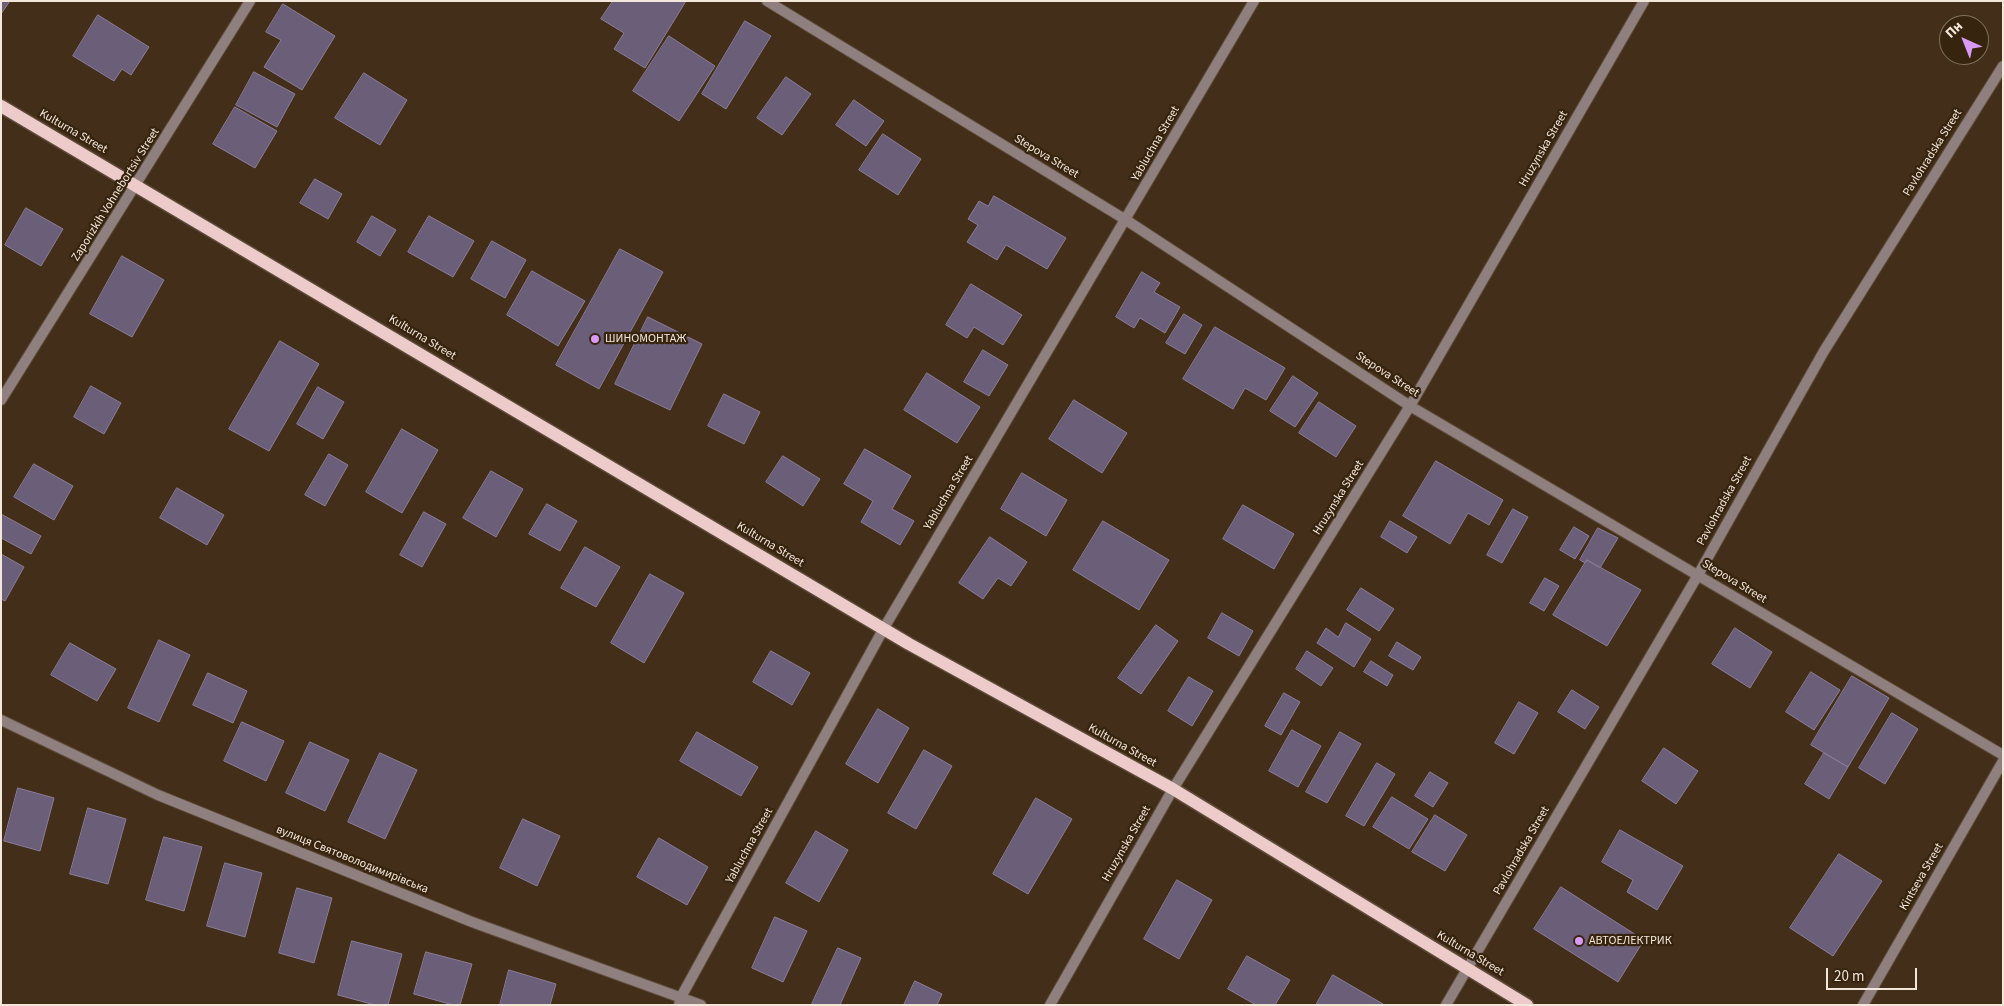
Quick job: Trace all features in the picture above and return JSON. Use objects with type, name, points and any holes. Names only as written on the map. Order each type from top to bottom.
[{"type":"main road","name":"Kulturna Street","points":[[1,106],[884,628],[1173,790],[1527,1005]]},
{"type":"street","name":"Zaporizkih Vohnebortsiv Street","points":[[1,400],[137,185],[250,1]]},
{"type":"street","name":"Stepova Street","points":[[767,1],[1126,220],[1410,406],[2003,755]]},
{"type":"street","name":"Yabluchna Street","points":[[680,1001],[884,628],[1254,1]]},
{"type":"street","name":"Hruzynska Street","points":[[1050,1005],[1173,790],[1410,406],[1644,1]]},
{"type":"street","name":"Pavlohradska Street","points":[[1446,1005],[1698,575],[1824,351],[2003,66]]},
{"type":"street","name":"вулиця Святоволодимирівська","points":[[1,720],[158,795],[472,922],[680,1001],[701,1005]]},
{"type":"street","name":"Kintseva Street","points":[[1863,1005],[2003,761]]},
{"type":"building","points":[[1,1],[10,1],[1,14]]},
{"type":"building","points":[[613,1],[686,1],[645,68],[614,49],[624,33],[601,19]]},
{"type":"building","points":[[283,4],[335,36],[302,90],[264,67],[281,40],[266,32]]},
{"type":"building","points":[[98,15],[149,47],[131,75],[122,69],[114,81],[73,56]]},
{"type":"building","points":[[745,21],[771,36],[726,109],[702,94]]},
{"type":"building","points":[[669,36],[715,66],[679,121],[633,91]]},
{"type":"building","points":[[254,72],[295,94],[277,127],[236,105]]},
{"type":"building","points":[[364,73],[407,100],[380,145],[335,118]]},
{"type":"building","points":[[786,77],[811,94],[782,135],[757,118]]},
{"type":"building","points":[[854,100],[884,121],[866,146],[836,125]]},
{"type":"building","points":[[235,107],[277,131],[255,168],[213,144]]},
{"type":"building","points":[[883,134],[921,159],[898,195],[859,170]]},
{"type":"building","points":[[315,179],[342,194],[328,219],[300,203]]},
{"type":"building","points":[[994,196],[1066,238],[1047,269],[1006,245],[997,260],[967,242],[978,225],[968,219],[979,201],[988,206]]},
{"type":"building","points":[[26,208],[63,229],[41,266],[5,245]]},
{"type":"building","points":[[372,216],[396,230],[380,256],[357,242]]},
{"type":"building","points":[[429,216],[474,241],[453,277],[408,252]]},
{"type":"building","points":[[492,241],[526,260],[505,298],[471,279]]},
{"type":"building","points":[[620,249],[663,272],[599,389],[556,365]]},
{"type":"building","points":[[122,256],[164,280],[132,337],[90,314]]},
{"type":"building","points":[[532,271],[585,301],[558,346],[507,315]]},
{"type":"building","points":[[1142,272],[1160,283],[1154,292],[1180,307],[1165,333],[1140,318],[1134,328],[1116,317]]},
{"type":"building","points":[[971,284],[1022,315],[1003,345],[974,327],[967,338],[946,325]]},
{"type":"building","points":[[1184,314],[1202,325],[1185,354],[1166,343]]},
{"type":"building","points":[[648,317],[702,344],[670,410],[615,384]]},
{"type":"building","points":[[1215,327],[1285,368],[1266,400],[1245,388],[1233,409],[1183,379]]},
{"type":"building","points":[[280,341],[319,364],[269,451],[229,429]]},
{"type":"building","points":[[983,350],[1008,365],[989,396],[964,382]]},
{"type":"building","points":[[927,373],[980,407],[957,443],[904,410]]},
{"type":"building","points":[[1293,376],[1318,393],[1295,427],[1270,411]]},
{"type":"building","points":[[91,386],[121,403],[104,434],[74,417]]},
{"type":"building","points":[[318,387],[344,402],[323,439],[297,424]]},
{"type":"building","points":[[724,394],[760,412],[744,444],[708,426]]},
{"type":"building","points":[[1074,400],[1127,433],[1102,473],[1049,439]]},
{"type":"building","points":[[1319,402],[1356,426],[1336,457],[1299,433]]},
{"type":"building","points":[[402,429],[438,450],[402,513],[366,492]]},
{"type":"building","points":[[865,449],[911,476],[892,509],[914,521],[900,545],[861,522],[873,501],[844,484]]},
{"type":"building","points":[[329,454],[348,465],[325,506],[305,495]]},
{"type":"building","points":[[783,456],[820,479],[803,506],[766,482]]},
{"type":"building","points":[[1436,461],[1503,500],[1489,525],[1468,513],[1450,544],[1403,516]]},
{"type":"building","points":[[34,464],[73,486],[54,520],[14,497]]},
{"type":"building","points":[[491,471],[523,489],[496,537],[463,518]]},
{"type":"building","points":[[1022,473],[1067,500],[1046,536],[1001,509]]},
{"type":"building","points":[[177,488],[224,515],[207,545],[160,518]]},
{"type":"building","points":[[547,504],[577,521],[560,551],[529,534]]},
{"type":"building","points":[[1243,505],[1294,534],[1274,569],[1223,539]]},
{"type":"building","points":[[1513,509],[1528,517],[1502,563],[1487,555]]},
{"type":"building","points":[[424,512],[446,524],[422,567],[400,555]]},
{"type":"building","points":[[1,514],[41,536],[31,554],[1,538]]},
{"type":"building","points":[[1103,521],[1169,560],[1139,610],[1073,570]]},
{"type":"building","points":[[1390,521],[1417,537],[1407,553],[1381,537]]},
{"type":"building","points":[[1574,527],[1589,536],[1575,559],[1560,550]]},
{"type":"building","points":[[1598,528],[1618,538],[1600,568],[1587,560],[1585,563],[1580,560]]},
{"type":"building","points":[[990,537],[1027,562],[1011,586],[998,578],[983,599],[959,583]]},
{"type":"building","points":[[585,547],[620,567],[596,607],[561,588]]},
{"type":"building","points":[[1,554],[24,567],[5,601],[1,599]]},
{"type":"building","points":[[1587,560],[1641,590],[1607,646],[1553,615]]},
{"type":"building","points":[[650,574],[684,593],[644,663],[611,643]]},
{"type":"building","points":[[1545,578],[1559,586],[1544,611],[1530,603]]},
{"type":"building","points":[[1361,588],[1394,609],[1379,631],[1347,610]]},
{"type":"building","points":[[1222,613],[1253,631],[1239,656],[1208,638]]},
{"type":"building","points":[[1346,623],[1371,639],[1354,667],[1317,643],[1326,628],[1338,637]]},
{"type":"building","points":[[1156,625],[1178,641],[1141,694],[1118,678]]},
{"type":"building","points":[[1735,628],[1772,652],[1750,688],[1712,664]]},
{"type":"building","points":[[159,640],[190,655],[159,722],[128,708]]},
{"type":"building","points":[[1397,642],[1421,657],[1413,670],[1389,656]]},
{"type":"building","points":[[70,643],[116,669],[97,701],[51,675]]},
{"type":"building","points":[[771,651],[810,673],[792,705],[753,682]]},
{"type":"building","points":[[1307,651],[1333,668],[1321,686],[1296,669]]},
{"type":"building","points":[[1371,661],[1393,675],[1387,686],[1364,672]]},
{"type":"building","points":[[1811,672],[1840,690],[1814,730],[1786,712]]},
{"type":"building","points":[[208,673],[247,691],[233,723],[193,705]]},
{"type":"building","points":[[1852,676],[1889,698],[1848,767],[1811,745]]},
{"type":"building","points":[[1189,677],[1213,691],[1192,726],[1168,711]]},
{"type":"building","points":[[1572,690],[1599,707],[1585,729],[1558,712]]},
{"type":"building","points":[[1284,693],[1300,702],[1281,735],[1265,726]]},
{"type":"building","points":[[1519,702],[1538,713],[1514,754],[1495,743]]},
{"type":"building","points":[[878,709],[909,728],[878,783],[846,764]]},
{"type":"building","points":[[1892,713],[1918,729],[1885,784],[1859,768]]},
{"type":"building","points":[[242,722],[284,741],[266,781],[224,761]]},
{"type":"building","points":[[1292,730],[1321,746],[1298,787],[1269,771]]},
{"type":"building","points":[[697,732],[758,767],[741,796],[680,761]]},
{"type":"building","points":[[1340,732],[1361,744],[1327,803],[1306,792]]},
{"type":"building","points":[[310,742],[349,760],[325,811],[286,793]]},
{"type":"building","points":[[1664,748],[1698,771],[1676,804],[1642,781]]},
{"type":"building","points":[[924,750],[952,766],[916,829],[888,813]]},
{"type":"building","points":[[380,753],[417,770],[385,839],[348,822]]},
{"type":"building","points":[[1824,753],[1848,767],[1829,799],[1805,784]]},
{"type":"building","points":[[1377,763],[1395,774],[1364,826],[1346,816]]},
{"type":"building","points":[[1430,772],[1448,783],[1433,807],[1415,796]]},
{"type":"building","points":[[18,788],[54,798],[40,851],[4,841]]},
{"type":"building","points":[[1392,797],[1428,819],[1409,849],[1373,827]]},
{"type":"building","points":[[1036,798],[1072,819],[1028,894],[993,874]]},
{"type":"building","points":[[88,808],[126,819],[108,884],[70,874]]},
{"type":"building","points":[[1435,815],[1467,835],[1445,871],[1412,852]]},
{"type":"building","points":[[523,819],[560,836],[537,886],[500,868]]},
{"type":"building","points":[[1620,830],[1683,866],[1657,910],[1627,892],[1633,880],[1602,862]]},
{"type":"building","points":[[816,831],[848,850],[819,902],[786,883]]},
{"type":"building","points":[[164,837],[202,847],[184,911],[146,900]]},
{"type":"building","points":[[659,838],[708,867],[687,905],[637,877]]},
{"type":"building","points":[[1839,854],[1882,881],[1833,956],[1790,928]]},
{"type":"building","points":[[225,863],[262,873],[245,937],[207,926]]},
{"type":"building","points":[[1177,880],[1212,900],[1179,959],[1144,939]]},
{"type":"building","points":[[1561,887],[1644,940],[1618,982],[1534,929]]},
{"type":"building","points":[[297,888],[332,898],[314,963],[279,953]]},
{"type":"building","points":[[775,917],[807,931],[783,982],[752,968]]},
{"type":"building","points":[[352,941],[402,954],[388,1005],[375,1005],[338,995]]},
{"type":"building","points":[[838,948],[861,958],[840,1005],[814,1005],[812,1004]]},
{"type":"building","points":[[426,952],[472,964],[460,1005],[453,1005],[414,994]]},
{"type":"building","points":[[1247,956],[1290,980],[1275,1005],[1256,1005],[1228,989]]},
{"type":"building","points":[[509,970],[556,984],[550,1005],[500,1005]]},
{"type":"building","points":[[1333,975],[1383,1004],[1383,1005],[1316,1005]]},
{"type":"building","points":[[915,981],[942,994],[937,1005],[904,1005]]},
{"type":"place","name":"ШИНОМОНТАЖ","points":[[595,339]]},
{"type":"place","name":"АВТОЕЛЕКТРИК","points":[[1579,941]]}]
